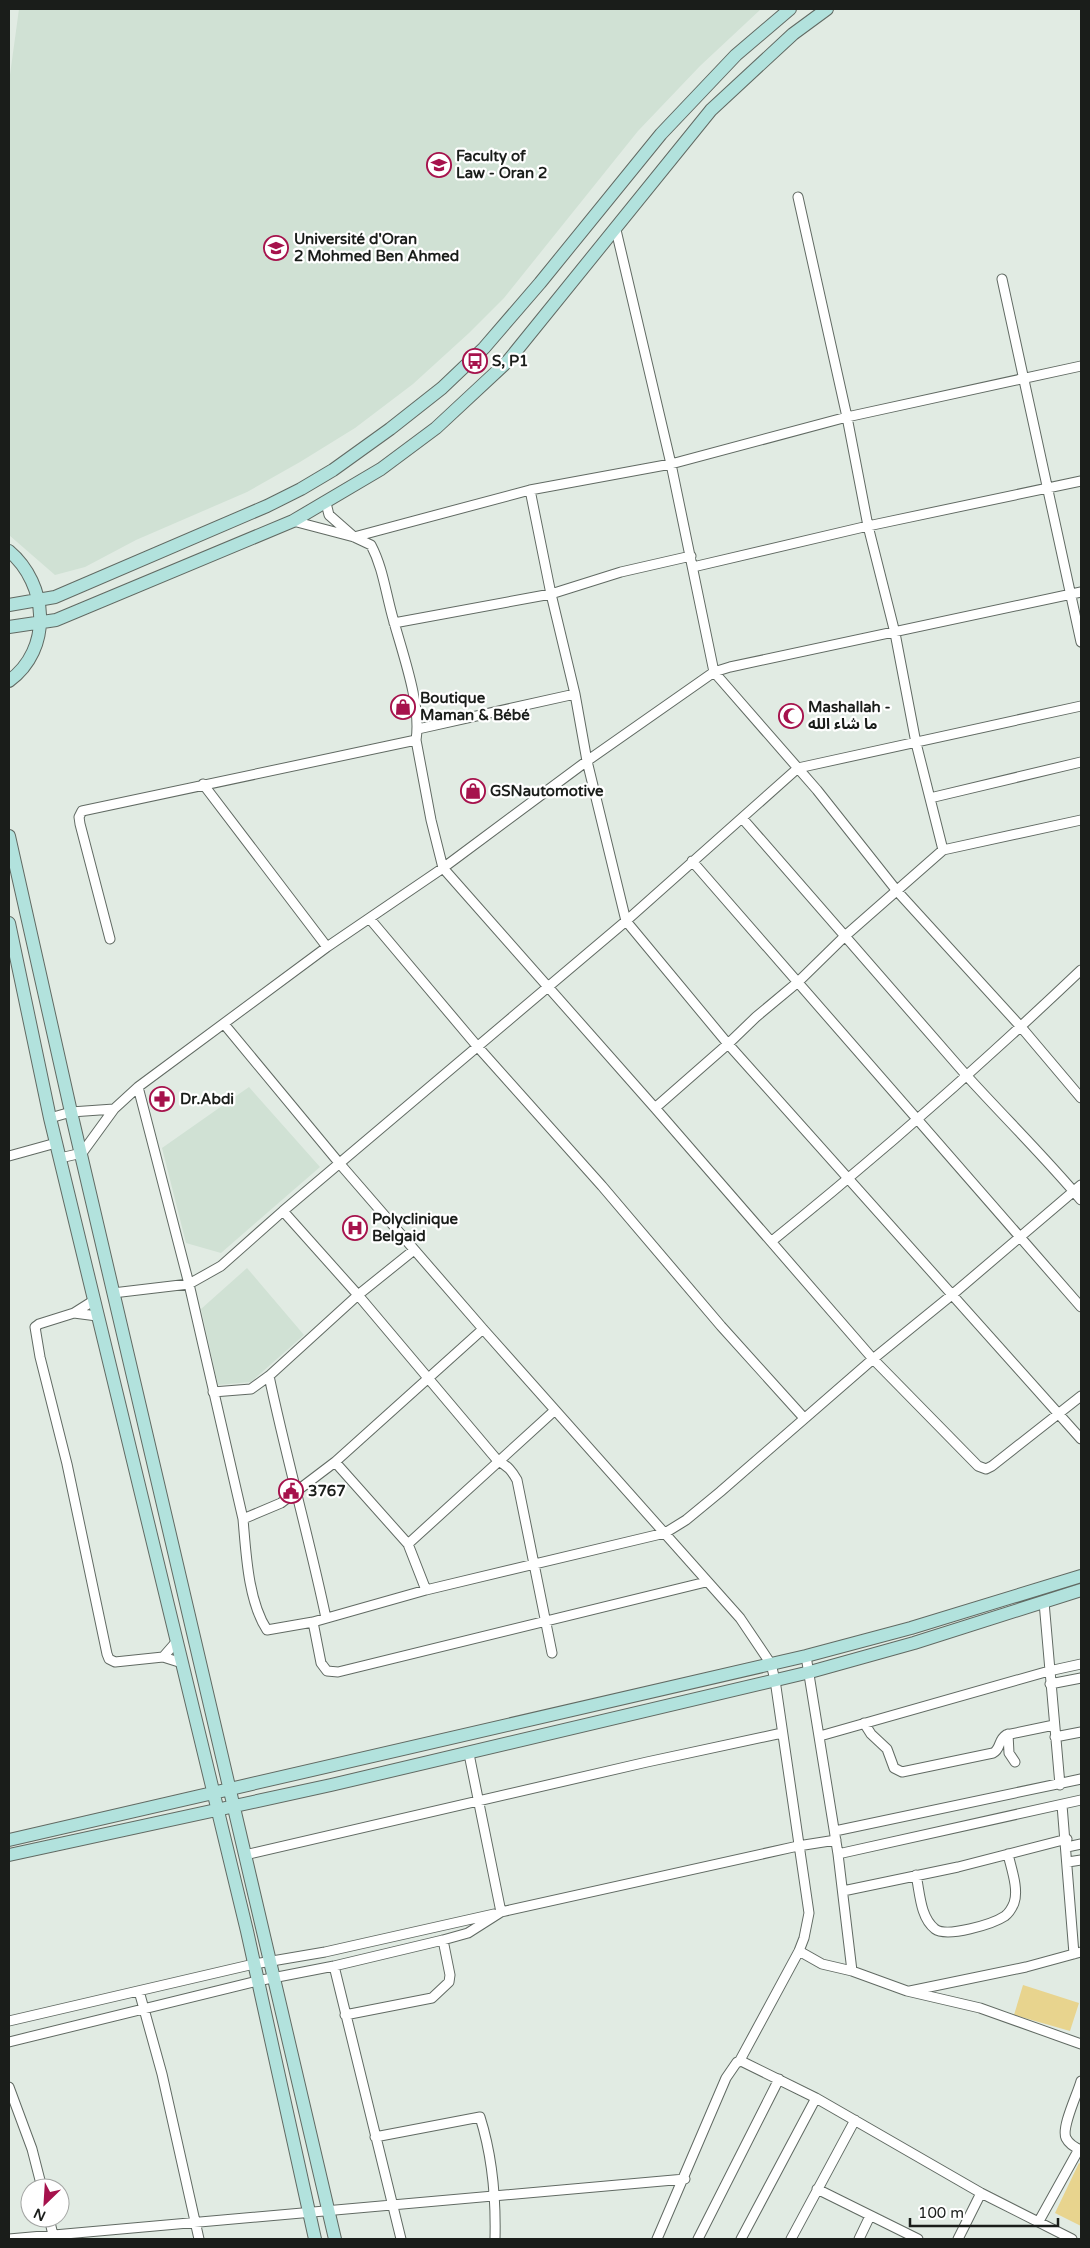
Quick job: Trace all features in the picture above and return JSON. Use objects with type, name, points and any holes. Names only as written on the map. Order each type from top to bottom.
[{"type":"main road","points":[[9,605],[40,600],[68,592],[284,498],[333,470],[390,429],[442,388],[484,348],[540,283],[661,134],[736,54],[790,9]]},
{"type":"main road","points":[[9,627],[56,620],[293,521],[381,469],[436,428],[508,361],[616,230],[711,110],[793,34],[827,9]]},
{"type":"main road","points":[[9,551],[28,571],[40,600],[41,623],[38,639],[32,654],[23,668],[9,681]]},
{"type":"main road","points":[[9,836],[113,1293],[335,2239]]},
{"type":"main road","points":[[10,931],[14,965],[93,1301],[218,1809],[315,2239]]},
{"type":"main road","points":[[9,1840],[806,1656],[921,1625],[1081,1576]]},
{"type":"main road","points":[[9,1856],[469,1754],[810,1672],[914,1644],[1081,1590]]},
{"type":"main road","points":[[277,2067],[294,2063]]},
{"type":"street","points":[[798,197],[847,417],[868,526],[895,632],[916,743],[943,850]]},
{"type":"street","points":[[616,230],[671,464],[714,672],[798,768],[897,891],[1021,1027],[1081,1098]]},
{"type":"street","points":[[1002,279],[1081,642]]},
{"type":"street","points":[[354,537],[530,490],[671,464],[847,417],[1081,366]]},
{"type":"street","points":[[693,567],[868,526],[1081,481]]},
{"type":"street","points":[[530,490],[551,594],[575,694],[587,761],[626,921],[728,1044],[1081,1439]]},
{"type":"street","points":[[326,503],[329,515],[354,537]]},
{"type":"street","points":[[293,521],[354,537],[371,545],[376,554],[384,576],[394,623],[408,672],[418,728],[416,740],[431,820],[443,868],[656,1108],[873,1359],[982,1468],[992,1466],[1059,1416],[1081,1396]]},
{"type":"street","points":[[394,623],[551,594],[620,572],[691,556]]},
{"type":"street","points":[[60,1158],[82,1152],[114,1109],[138,1087],[327,947],[443,868],[587,761],[714,672],[1081,592]]},
{"type":"street","points":[[418,728],[575,694]]},
{"type":"street","points":[[113,1293],[190,1284],[221,1266],[283,1211],[626,921],[798,768],[1081,706]]},
{"type":"street","points":[[110,939],[78,818],[82,811],[416,740]]},
{"type":"street","points":[[930,798],[1081,762]]},
{"type":"street","points":[[203,784],[327,947]]},
{"type":"street","points":[[742,818],[845,936],[870,968],[909,1008],[966,1075],[1081,1200]]},
{"type":"street","points":[[656,1108],[756,1017],[798,982],[845,936],[943,850],[1081,820]]},
{"type":"street","points":[[692,861],[1081,1307]]},
{"type":"street","points":[[370,919],[477,1046],[602,1186],[721,1326],[804,1418]]},
{"type":"street","points":[[772,1241],[849,1179],[917,1120],[1021,1027],[1081,970]]},
{"type":"street","points":[[224,1024],[414,1250],[554,1411],[740,1618],[771,1664],[775,1680],[798,1846],[805,1877],[808,1913],[804,1938],[799,1951],[738,2062],[726,2078],[685,2179],[657,2239]]},
{"type":"street","points":[[138,1087],[190,1284],[242,1519],[257,1609],[268,1630],[312,1622],[426,1590],[665,1534],[699,1509],[873,1359],[1081,1185]]},
{"type":"street","points":[[50,1118],[71,1112],[114,1109]]},
{"type":"street","points":[[9,1156],[56,1144]]},
{"type":"street","points":[[283,1211],[498,1461],[508,1466],[517,1480],[547,1620],[552,1653]]},
{"type":"street","points":[[213,1392],[251,1389],[270,1376],[358,1296],[414,1250]]},
{"type":"street","points":[[93,1301],[74,1313],[39,1324],[36,1327],[36,1333],[107,1654],[109,1659],[114,1662],[163,1657],[182,1663]]},
{"type":"street","points":[[74,1313],[97,1316]]},
{"type":"street","points":[[242,1519],[281,1502],[335,1462],[483,1329]]},
{"type":"street","points":[[270,1376],[295,1492],[309,1541],[326,1618]]},
{"type":"street","points":[[408,1544],[554,1411]]},
{"type":"street","points":[[335,1462],[408,1544],[426,1590]]},
{"type":"street","points":[[312,1622],[321,1663],[328,1671],[338,1672],[706,1582]]},
{"type":"street","points":[[1044,1602],[1060,1785]]},
{"type":"street","points":[[163,1657],[177,1642]]},
{"type":"street","points":[[806,1656],[838,1854],[852,1971]]},
{"type":"street","points":[[820,1736],[1049,1671],[1081,1664]]},
{"type":"street","points":[[1050,1684],[1081,1678]]},
{"type":"street","points":[[864,1723],[871,1734],[887,1749],[894,1768],[902,1772],[993,1753],[998,1748],[1001,1738],[1008,1734],[1054,1725]]},
{"type":"street","points":[[1055,1737],[1081,1732]]},
{"type":"street","points":[[245,1856],[646,1762],[782,1733]]},
{"type":"street","points":[[1008,1734],[1009,1753],[1015,1762]]},
{"type":"street","points":[[469,1754],[501,1912]]},
{"type":"street","points":[[9,2021],[254,1964],[269,1963],[798,1846],[835,1835],[1081,1780]]},
{"type":"street","points":[[838,1854],[1081,1800]]},
{"type":"street","points":[[907,1991],[1026,1967],[1078,1953],[1062,1805]]},
{"type":"street","points":[[843,1891],[1008,1854],[1067,1843],[1081,1844]]},
{"type":"street","points":[[916,1876],[924,1915],[936,1930],[946,1933],[991,1924],[1007,1915],[1014,1902],[1015,1889],[1008,1854]]},
{"type":"street","points":[[1068,1862],[1081,1860]]},
{"type":"street","points":[[9,2042],[257,1981],[334,1966],[443,1940],[468,1933],[501,1912]]},
{"type":"street","points":[[345,2015],[432,1998],[449,1982],[450,1975],[443,1940]]},
{"type":"street","points":[[799,1951],[822,1964],[852,1971],[907,1991],[980,2008],[1081,2044]]},
{"type":"street","points":[[334,1966],[401,2239]]},
{"type":"street","points":[[139,1991],[199,2239]]},
{"type":"street","points":[[738,2062],[747,2063],[816,2098],[981,2193],[1039,2221],[1070,2239]]},
{"type":"street","points":[[698,2239],[779,2080]]},
{"type":"street","points":[[1039,2221],[1080,2150],[1065,2137],[1065,2128],[1081,2081]]},
{"type":"street","points":[[9,2087],[32,2150],[39,2178]]},
{"type":"street","points":[[741,2239],[816,2098]]},
{"type":"street","points":[[376,2137],[480,2117],[485,2133],[493,2197],[495,2239]]},
{"type":"street","points":[[791,2239],[855,2120]]},
{"type":"street","points":[[9,2239],[54,2237],[196,2222],[685,2179]]},
{"type":"street","points":[[817,2189],[918,2239]]},
{"type":"street","points":[[958,2239],[981,2193]]},
{"type":"street","points":[[859,2239],[870,2216]]},
{"type":"shaded area","name":"Université d'Oran 2 Mohmed Ben Ahmed","points":[[19,9],[761,9],[700,66],[638,131],[504,298],[413,384],[355,428],[247,492],[136,540],[85,567],[55,575],[9,535],[9,82]]},
{"type":"shaded area","points":[[249,1087],[320,1167],[221,1253],[186,1243],[162,1148]]},
{"type":"shaded area","points":[[247,1268],[304,1335],[251,1382],[218,1385],[201,1309]]},
{"type":"shaded area","points":[[1023,1985],[1079,2003],[1070,2031],[1014,2015]]},
{"type":"shaded area","points":[[1079,2163],[1081,2164],[1081,2226],[1055,2213]]},
{"type":"place","name":"Faculty of Law - Oran 2","points":[[439,165]]},
{"type":"place","name":"Université d'Oran 2 Mohmed Ben Ahmed","points":[[276,248]]},
{"type":"place","name":"S, P1","points":[[475,361]]},
{"type":"place","name":"Boutique Maman & Bébé","points":[[403,707]]},
{"type":"place","name":"Mashallah - ما شاء الله","points":[[791,716]]},
{"type":"place","name":"GSNautomotive","points":[[473,791]]},
{"type":"place","name":"Dr.Abdi","points":[[162,1099]]},
{"type":"place","name":"Polyclinique Belgaid","points":[[355,1228]]},
{"type":"place","name":"3767","points":[[291,1491]]}]
